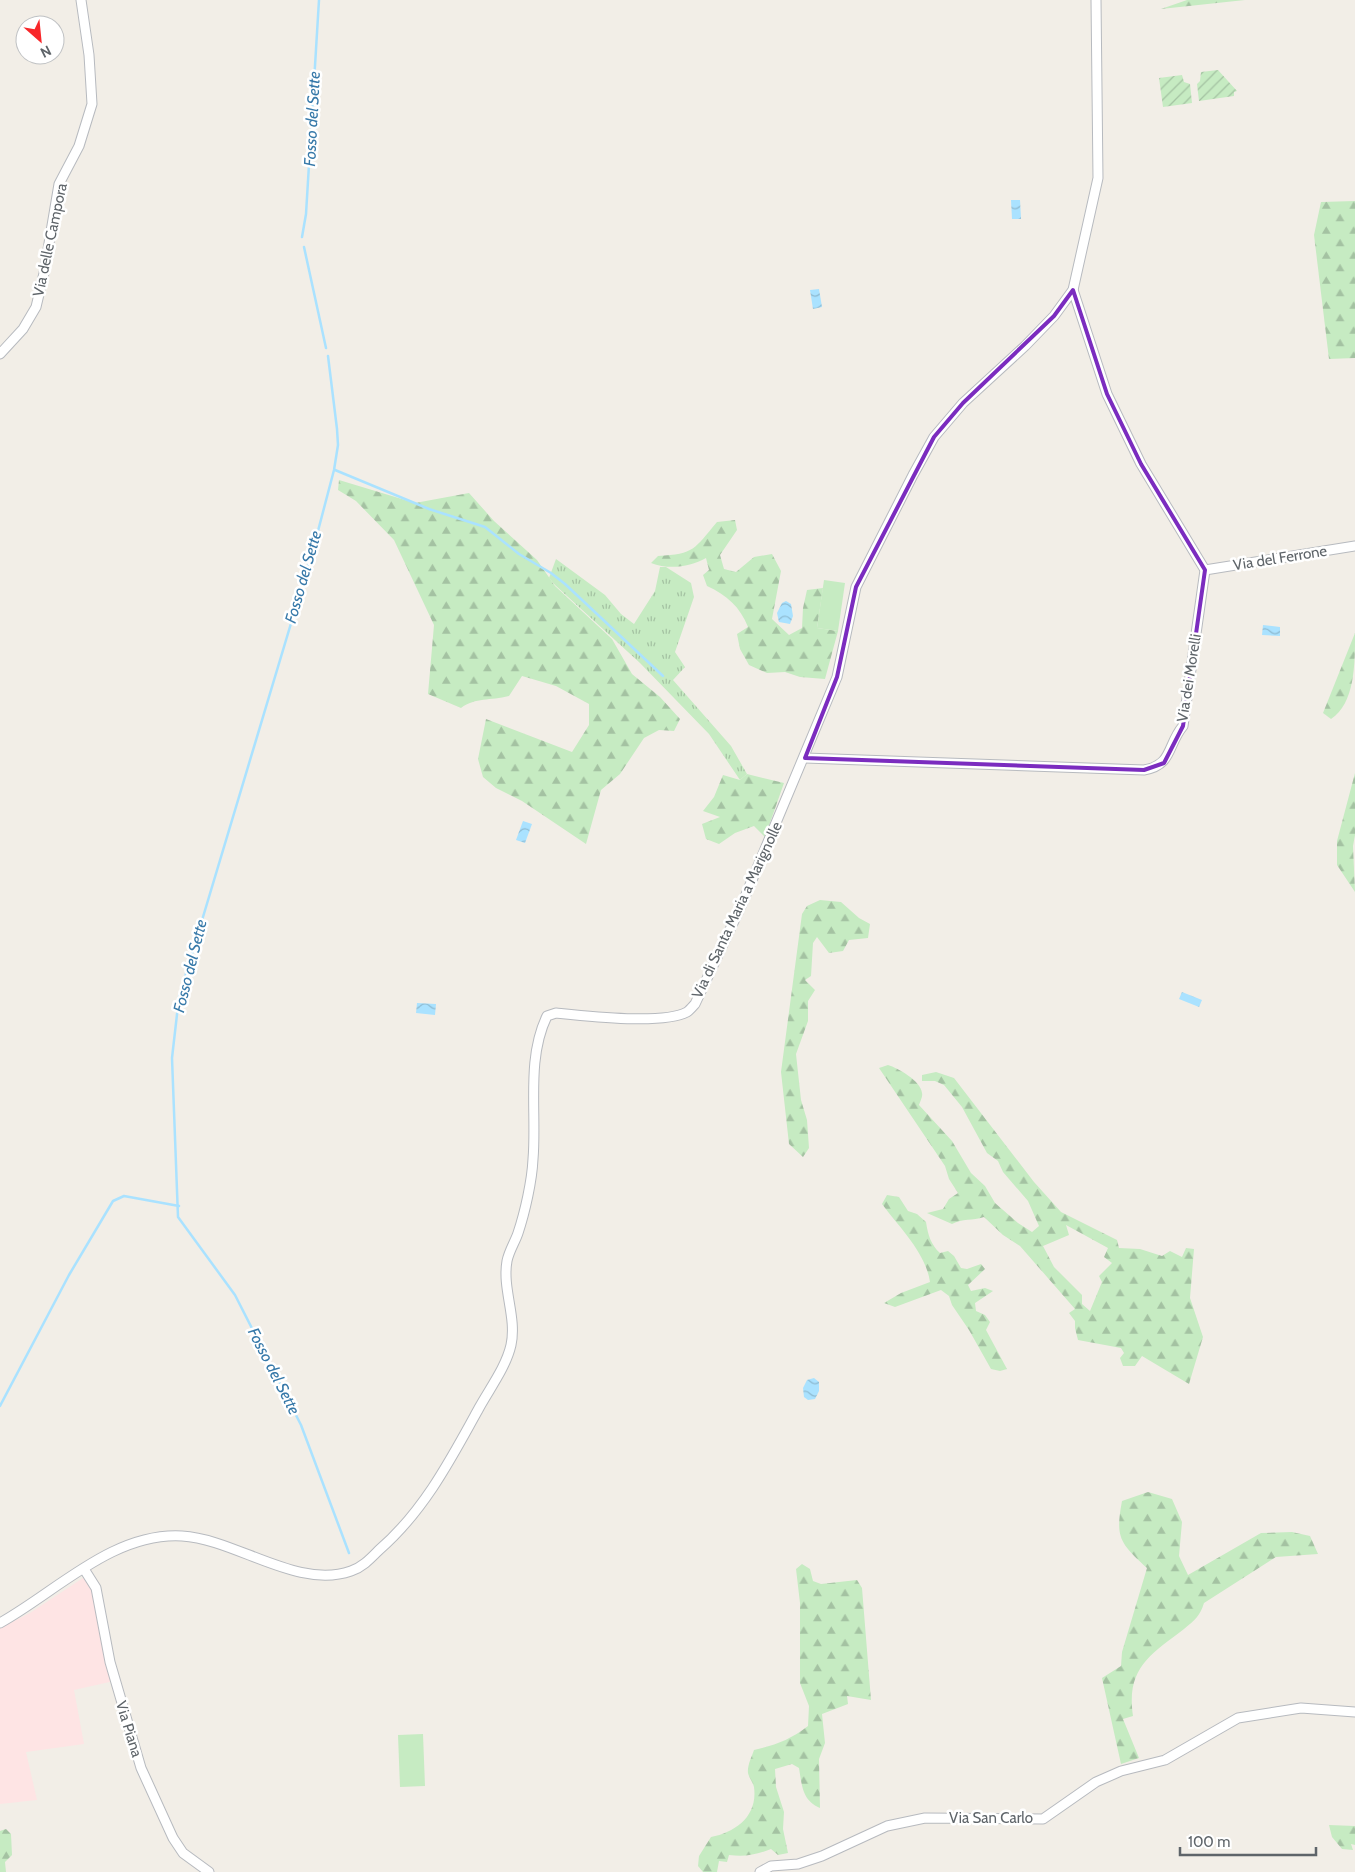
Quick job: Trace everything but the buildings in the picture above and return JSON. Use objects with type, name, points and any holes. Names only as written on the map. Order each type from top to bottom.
[{"type":"street","name":"Via delle Campora","points":[[0,354],[23,329],[36,308],[59,184],[79,146],[92,104],[89,55],[81,0]]},
{"type":"street","name":"Via di Santa Maria a Marignolle","points":[[0,1623],[84,1568],[112,1553],[144,1540],[182,1536],[205,1541],[298,1571],[321,1575],[344,1573],[360,1568],[410,1519],[444,1471],[501,1369],[511,1345],[512,1315],[506,1274],[507,1260],[519,1231],[533,1161],[537,1054],[541,1028],[547,1016],[556,1013],[629,1019],[675,1015],[687,1012],[695,1004],[742,904],[805,758],[837,677],[856,587],[934,437],[963,403],[1042,328],[1073,290],[1098,178],[1096,0]]},
{"type":"street","points":[[1073,290],[1107,394],[1141,464],[1205,570]]},
{"type":"street","name":"Via del Ferrone","points":[[1205,570],[1355,546]]},
{"type":"street","name":"Via dei Morelli","points":[[805,758],[1089,769],[1144,770],[1158,766],[1167,757],[1174,737],[1183,726],[1205,570]]},
{"type":"street","name":"Via Piana","points":[[84,1568],[96,1588],[110,1662],[141,1768],[173,1838],[183,1853],[209,1872]]},
{"type":"street","name":"Via San Carlo","points":[[760,1872],[771,1866],[798,1864],[822,1856],[888,1826],[925,1818],[1043,1818],[1096,1782],[1121,1771],[1165,1760],[1238,1718],[1301,1708],[1355,1712]]},
{"type":"highlighted area","points":[[1073,290],[1107,394],[1141,464],[1205,570],[1183,726],[1164,763],[1144,770],[805,758],[837,677],[856,587],[934,437],[963,403],[1054,316]]},
{"type":"shaded area","points":[[83,1578],[91,1587],[114,1681],[74,1690],[84,1744],[26,1752],[37,1800],[0,1804],[0,1628],[30,1613]]},
{"type":"green space","points":[[1187,0],[1245,0],[1161,9]]},
{"type":"green space","points":[[1218,70],[1237,91],[1234,92],[1234,96],[1199,101],[1197,84],[1200,81],[1201,72]]},
{"type":"green space","points":[[1182,75],[1184,82],[1190,84],[1192,103],[1163,107],[1159,78]]},
{"type":"green space","points":[[1355,201],[1355,358],[1329,359],[1314,235],[1321,202]]},
{"type":"green space","points":[[339,480],[415,503],[469,493],[494,521],[537,560],[555,586],[612,639],[632,674],[660,697],[680,719],[674,731],[659,730],[644,738],[620,774],[601,790],[586,844],[522,801],[496,788],[483,777],[478,759],[486,719],[572,752],[589,725],[589,704],[556,686],[522,676],[509,696],[472,702],[461,708],[428,694],[434,625],[394,540],[356,501],[338,490]]},
{"type":"green space","points":[[735,520],[737,530],[720,555],[724,569],[736,572],[754,557],[772,554],[781,571],[772,619],[789,635],[802,628],[803,608],[807,590],[823,588],[817,628],[838,631],[825,679],[800,677],[785,672],[767,673],[749,665],[740,649],[737,634],[748,627],[741,613],[732,602],[721,593],[707,586],[703,575],[709,570],[706,558],[693,564],[672,567],[651,563],[658,556],[680,554],[693,548],[717,522]]},
{"type":"green space","points":[[556,559],[605,595],[621,614],[634,624],[655,591],[660,567],[666,567],[691,583],[694,597],[675,652],[685,667],[673,680],[731,746],[747,774],[740,780],[709,734],[640,663],[555,585],[549,578]]},
{"type":"green space","points":[[824,580],[845,583],[838,631],[817,628]]},
{"type":"green space","points":[[1355,633],[1354,670],[1349,693],[1339,712],[1331,719],[1323,713]]},
{"type":"green space","points":[[1355,773],[1355,835],[1353,846],[1355,892],[1337,865],[1337,841]]},
{"type":"green space","points":[[747,774],[784,783],[765,837],[754,826],[735,833],[719,844],[706,839],[702,824],[720,817],[703,811],[714,797],[723,775],[740,780]]},
{"type":"green space","points":[[820,900],[841,902],[859,918],[870,924],[868,938],[849,940],[843,951],[829,953],[817,937],[813,943],[811,976],[805,980],[815,990],[808,1001],[808,1021],[796,1054],[801,1100],[807,1120],[809,1148],[803,1157],[789,1144],[781,1072],[802,914],[807,906]]},
{"type":"green space","points":[[888,1065],[903,1072],[918,1084],[922,1094],[919,1105],[952,1141],[971,1173],[985,1186],[995,1203],[1018,1223],[1032,1232],[1039,1226],[1028,1201],[1003,1172],[998,1161],[987,1153],[962,1107],[944,1085],[935,1081],[922,1081],[922,1075],[936,1072],[954,1078],[1034,1182],[1061,1212],[1117,1240],[1119,1248],[1140,1249],[1162,1256],[1170,1251],[1182,1257],[1186,1248],[1194,1249],[1190,1298],[1203,1337],[1189,1384],[1142,1356],[1135,1366],[1123,1366],[1120,1358],[1124,1353],[1121,1348],[1078,1340],[1075,1321],[1069,1313],[1075,1309],[1020,1246],[1003,1235],[984,1217],[952,1224],[927,1213],[943,1209],[949,1199],[958,1193],[949,1179],[945,1166],[879,1068]],"holes":[[[1066,1225],[1108,1248],[1104,1257],[1112,1263],[1099,1276],[1102,1282],[1090,1311],[1082,1304],[1082,1295],[1054,1267],[1043,1246],[1069,1235]]]},
{"type":"green space","points":[[887,1195],[899,1197],[908,1211],[917,1214],[926,1222],[930,1239],[940,1253],[948,1251],[954,1256],[961,1268],[967,1269],[981,1264],[985,1269],[968,1285],[971,1291],[985,1288],[993,1291],[975,1303],[976,1311],[985,1315],[990,1322],[986,1330],[1007,1369],[1000,1371],[991,1369],[969,1330],[952,1305],[949,1296],[941,1290],[895,1307],[884,1303],[901,1293],[930,1282],[918,1251],[882,1204]]},
{"type":"green space","points":[[1148,1492],[1172,1499],[1182,1522],[1179,1556],[1188,1575],[1261,1533],[1292,1532],[1310,1536],[1318,1554],[1276,1557],[1204,1603],[1199,1615],[1194,1620],[1151,1655],[1137,1674],[1133,1686],[1133,1716],[1123,1719],[1139,1758],[1121,1764],[1102,1678],[1121,1666],[1122,1652],[1147,1568],[1125,1546],[1122,1539],[1119,1524],[1122,1501]]},
{"type":"green space","points":[[802,1564],[810,1569],[813,1581],[821,1584],[857,1580],[862,1588],[871,1700],[847,1696],[848,1704],[822,1714],[825,1743],[819,1759],[820,1808],[806,1797],[799,1768],[792,1764],[775,1769],[776,1787],[784,1812],[783,1829],[788,1853],[778,1855],[771,1849],[750,1855],[729,1855],[727,1862],[719,1861],[717,1872],[703,1872],[698,1866],[699,1856],[711,1837],[737,1827],[749,1814],[754,1797],[754,1787],[748,1770],[754,1750],[782,1741],[808,1726],[809,1706],[800,1683],[800,1603],[796,1569]]},
{"type":"green space","points":[[423,1734],[425,1786],[400,1787],[398,1735]]},
{"type":"green space","points":[[1329,1825],[1355,1826],[1355,1845],[1351,1844],[1353,1850],[1342,1849],[1332,1837]]},
{"type":"green space","points":[[6,1829],[11,1834],[12,1855],[5,1862],[6,1872],[0,1872],[0,1831]]},
{"type":"water","points":[[1011,200],[1020,200],[1021,219],[1012,219]]},
{"type":"water","points":[[819,289],[822,307],[813,309],[810,290]]},
{"type":"water","points":[[786,601],[791,604],[793,616],[790,624],[779,622],[777,613],[782,603]]},
{"type":"water","points":[[1263,625],[1280,627],[1280,636],[1262,635]]},
{"type":"water","points":[[523,821],[532,824],[525,843],[516,840]]},
{"type":"water","points":[[1182,992],[1202,1000],[1199,1007],[1179,999]]},
{"type":"water","points":[[417,1003],[436,1004],[435,1015],[416,1013]]},
{"type":"water","points":[[814,1378],[819,1382],[819,1391],[815,1399],[808,1400],[804,1397],[803,1388],[807,1380]]},
{"type":"waterway","name":"Fosso del Sette","points":[[302,237],[306,214],[319,0]]},
{"type":"waterway","name":"Fosso del Sette","points":[[304,247],[326,348]]},
{"type":"waterway","name":"Fosso del Sette","points":[[328,356],[338,445],[334,470],[313,550],[179,997],[172,1058],[178,1217],[235,1295],[301,1425],[349,1553]]},
{"type":"waterway","points":[[335,470],[429,509],[485,527],[519,554],[551,573],[565,584],[663,676]]},
{"type":"waterway","points":[[0,1406],[69,1275],[113,1201],[124,1196],[179,1206]]}]
